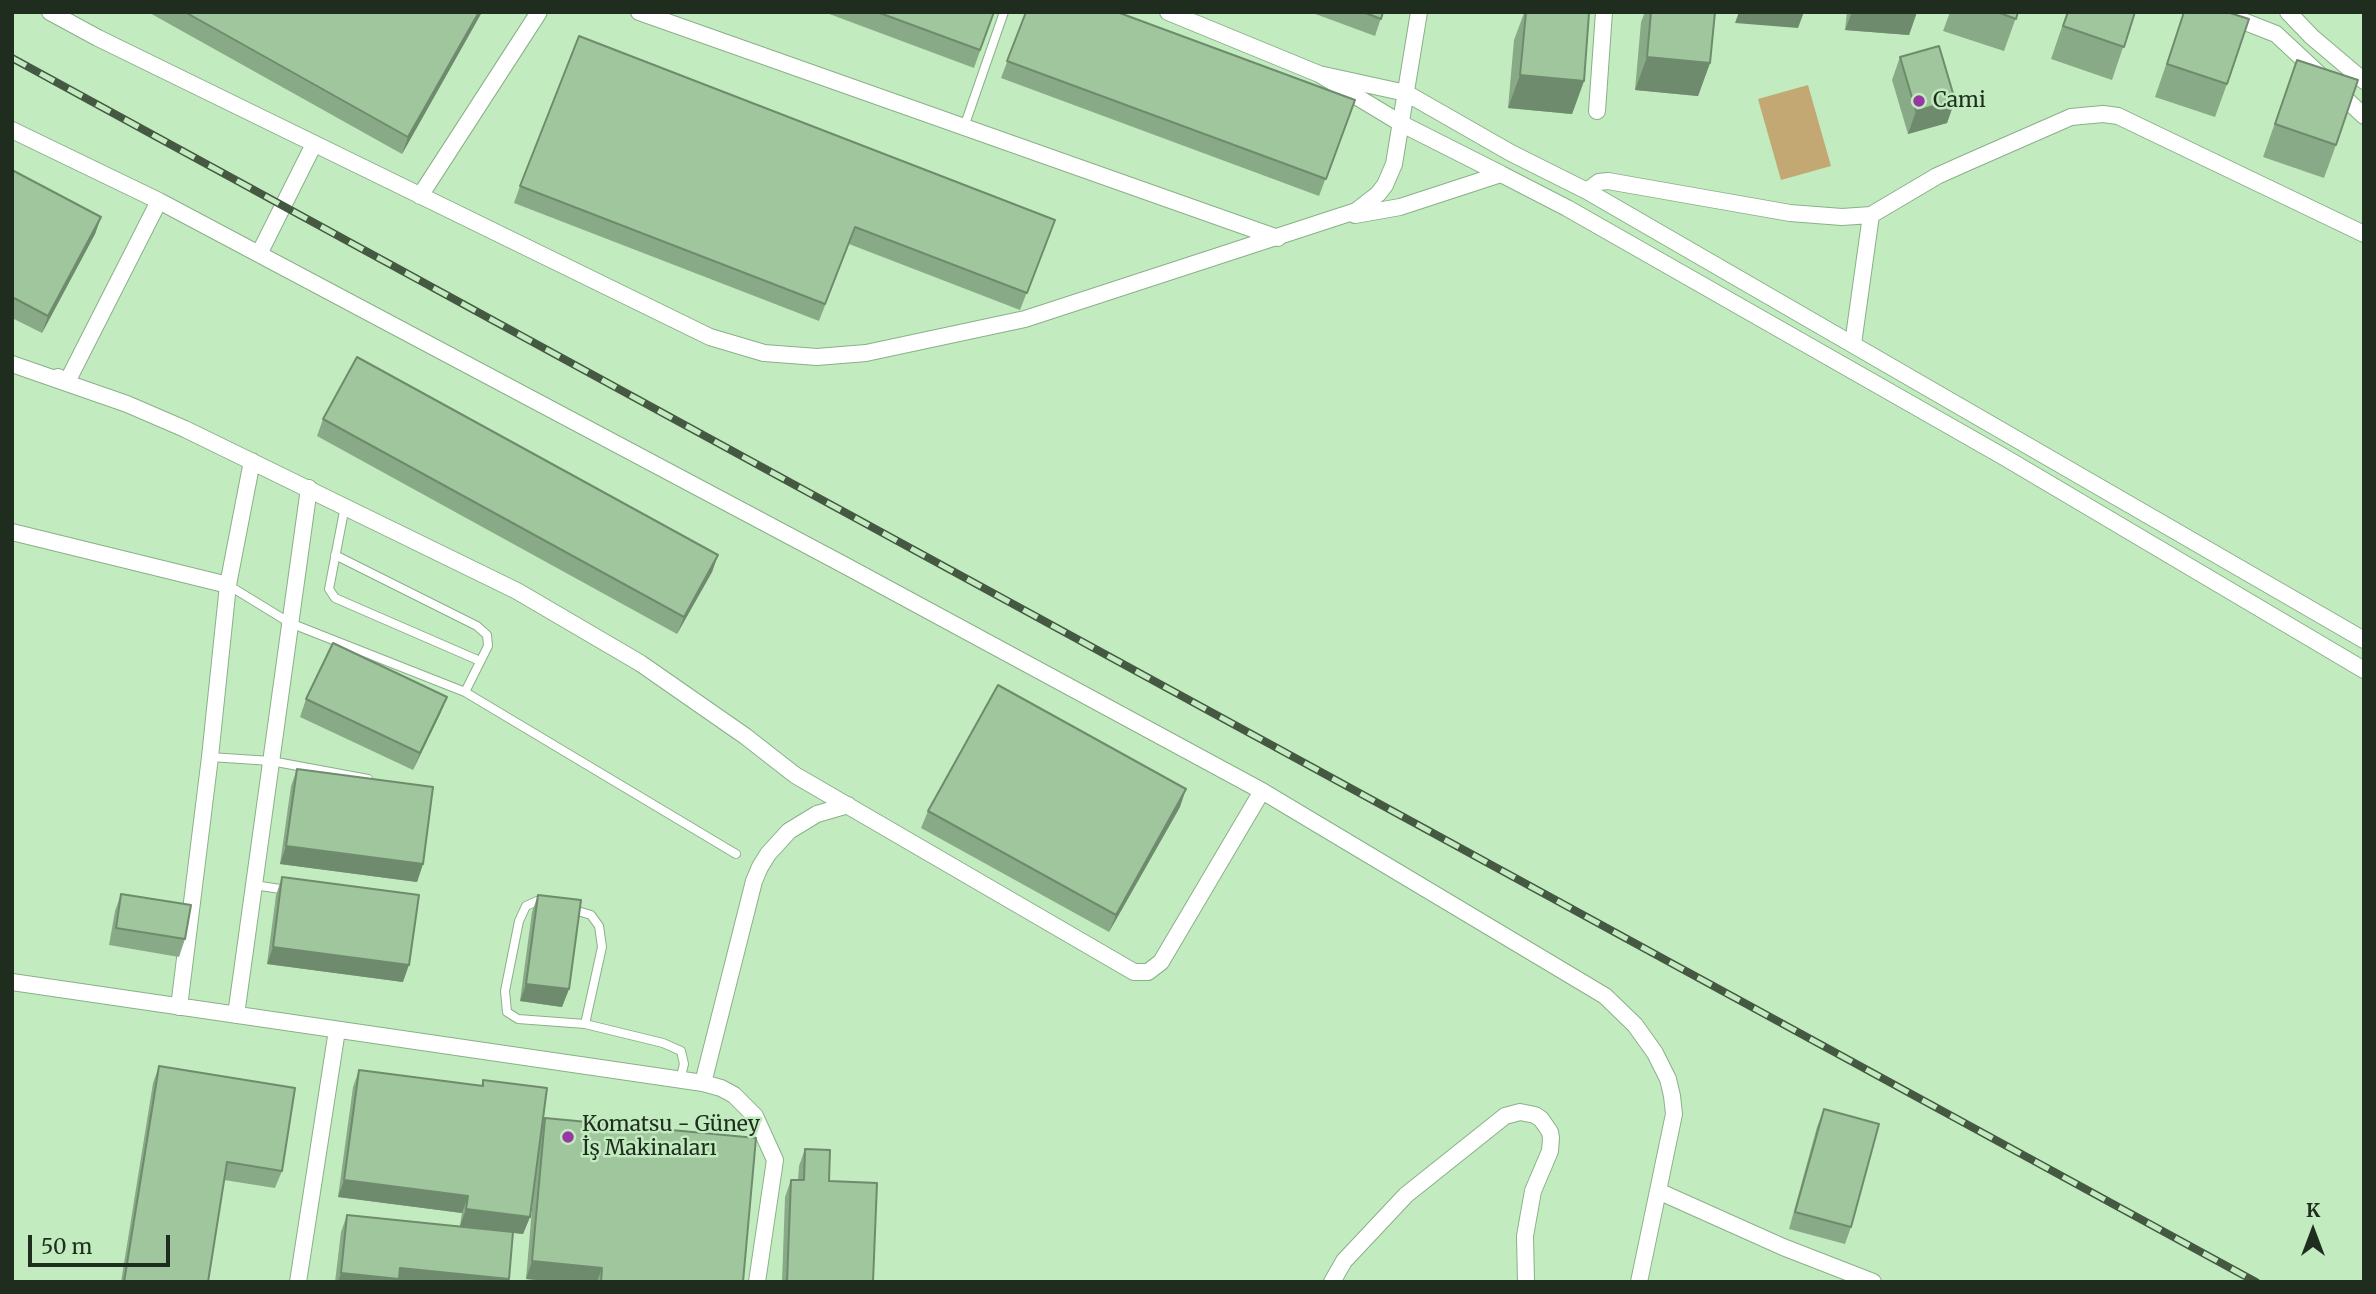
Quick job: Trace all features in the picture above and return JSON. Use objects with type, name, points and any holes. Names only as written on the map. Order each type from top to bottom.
[{"type":"street","points":[[50,12],[97,38],[710,337],[764,353],[792,356],[866,353],[1025,319],[1343,217],[1401,207],[1501,174]]},
{"type":"street","points":[[421,196],[539,12]]},
{"type":"street","points":[[639,12],[1278,237]]},
{"type":"street","points":[[1168,12],[1319,74],[1402,124],[1567,208],[1992,450],[2364,670]]},
{"type":"street","points":[[1343,217],[1367,204],[1385,185],[1394,164],[1419,12]]},
{"type":"street","points":[[1597,111],[1604,12]]},
{"type":"street","points":[[2220,12],[2276,34],[2364,116]]},
{"type":"street","points":[[2288,12],[2312,37],[2364,81]]},
{"type":"street","points":[[1319,74],[1406,93],[1511,153],[1587,191],[2364,640]]},
{"type":"street","points":[[1587,191],[1608,181],[1790,213],[1842,217],[1871,215],[1937,176],[2071,117],[2103,114],[2118,116],[2364,234]]},
{"type":"street","points":[[12,130],[159,201],[1262,791],[1587,983],[1622,1011],[1655,1053],[1668,1079],[1672,1096],[1674,1114],[1639,1282]]},
{"type":"street","points":[[259,254],[314,144]]},
{"type":"street","points":[[67,382],[159,201]]},
{"type":"street","points":[[1853,344],[1871,215]]},
{"type":"street","points":[[12,353],[67,382]]},
{"type":"street","points":[[12,365],[67,382],[185,429],[454,558],[579,626],[693,698],[795,775],[1128,969],[1141,973],[1155,968],[1161,962],[1262,791]]},
{"type":"street","points":[[179,1007],[228,585],[252,461]]},
{"type":"street","points":[[236,1015],[309,488]]},
{"type":"street","points":[[12,532],[228,585]]},
{"type":"street","points":[[703,1083],[754,881],[760,867],[789,831],[817,814],[848,805]]},
{"type":"street","points":[[12,982],[703,1083],[721,1088],[746,1104],[763,1129],[775,1160],[757,1282]]},
{"type":"street","points":[[298,1282],[337,1030]]},
{"type":"street","points":[[1332,1282],[1344,1261],[1406,1195],[1498,1121],[1512,1113],[1520,1112],[1541,1119],[1551,1138],[1550,1151],[1533,1191],[1525,1236],[1526,1282]]},
{"type":"street","points":[[1658,1191],[1783,1247],[1873,1282]]},
{"type":"lane","points":[[964,127],[1004,12]]},
{"type":"lane","points":[[345,506],[329,589],[335,598],[480,661]]},
{"type":"lane","points":[[335,555],[477,626],[487,635],[488,646],[465,692]]},
{"type":"lane","points":[[228,585],[290,623],[465,692],[736,854]]},
{"type":"lane","points":[[210,757],[271,761],[374,780]]},
{"type":"lane","points":[[254,885],[293,891]]},
{"type":"lane","points":[[585,1024],[602,947],[599,926],[591,915],[537,901],[526,906],[519,921],[505,992],[507,1012],[518,1020],[585,1024],[663,1043],[681,1051],[684,1064],[680,1080]]},
{"type":"shaded area","points":[[1808,85],[1831,166],[1781,180],[1758,99]]},
{"type":"building","points":[[185,12],[479,12],[408,137]]},
{"type":"building","points":[[877,12],[994,12],[980,50]]},
{"type":"building","points":[[1026,12],[1117,12],[1355,100],[1326,179],[1007,61]]},
{"type":"building","points":[[1363,12],[1383,12],[1381,19]]},
{"type":"building","points":[[1526,12],[1589,13],[1584,81],[1520,75]]},
{"type":"building","points":[[1651,12],[1715,12],[1710,63],[1647,57]]},
{"type":"building","points":[[1997,12],[2018,12],[2016,19]]},
{"type":"building","points":[[2068,12],[2135,12],[2124,47],[2063,26]]},
{"type":"building","points":[[2184,12],[2227,12],[2249,19],[2227,84],[2167,64]]},
{"type":"building","points":[[579,36],[1055,220],[1027,293],[855,227],[825,304],[520,186]]},
{"type":"building","points":[[1939,46],[1955,100],[1916,111],[1900,57]]},
{"type":"building","points":[[2297,60],[2358,80],[2336,145],[2275,124]]},
{"type":"building","points":[[12,170],[101,217],[48,316],[12,297]]},
{"type":"building","points":[[357,357],[718,555],[684,617],[323,419]]},
{"type":"building","points":[[333,643],[447,697],[420,753],[306,699]]},
{"type":"building","points":[[998,685],[1186,789],[1116,915],[928,811]]},
{"type":"building","points":[[297,769],[433,787],[423,864],[286,846]]},
{"type":"building","points":[[282,877],[419,895],[409,965],[273,947]]},
{"type":"building","points":[[121,894],[191,905],[185,939],[116,928]]},
{"type":"building","points":[[538,895],[581,900],[569,989],[526,984]]},
{"type":"building","points":[[159,1066],[295,1088],[282,1171],[227,1162],[208,1282],[124,1282]]},
{"type":"building","points":[[359,1070],[483,1086],[483,1080],[547,1088],[530,1217],[466,1209],[468,1196],[344,1180]]},
{"type":"building","points":[[1824,1109],[1879,1124],[1851,1227],[1795,1212]]},
{"type":"building","points":[[545,1118],[756,1138],[743,1282],[601,1282],[602,1268],[532,1261]]},
{"type":"building","points":[[805,1149],[830,1150],[829,1181],[877,1183],[873,1282],[787,1282],[791,1180],[804,1180]]},
{"type":"building","points":[[347,1215],[513,1232],[509,1279],[400,1268],[399,1279],[341,1273]]},
{"type":"railway","points":[[12,58],[2256,1282]]},
{"type":"place","name":"Cami","points":[[1919,101]]},
{"type":"place","name":"Komatsu - Güney İş Makinaları","points":[[568,1137]]}]
